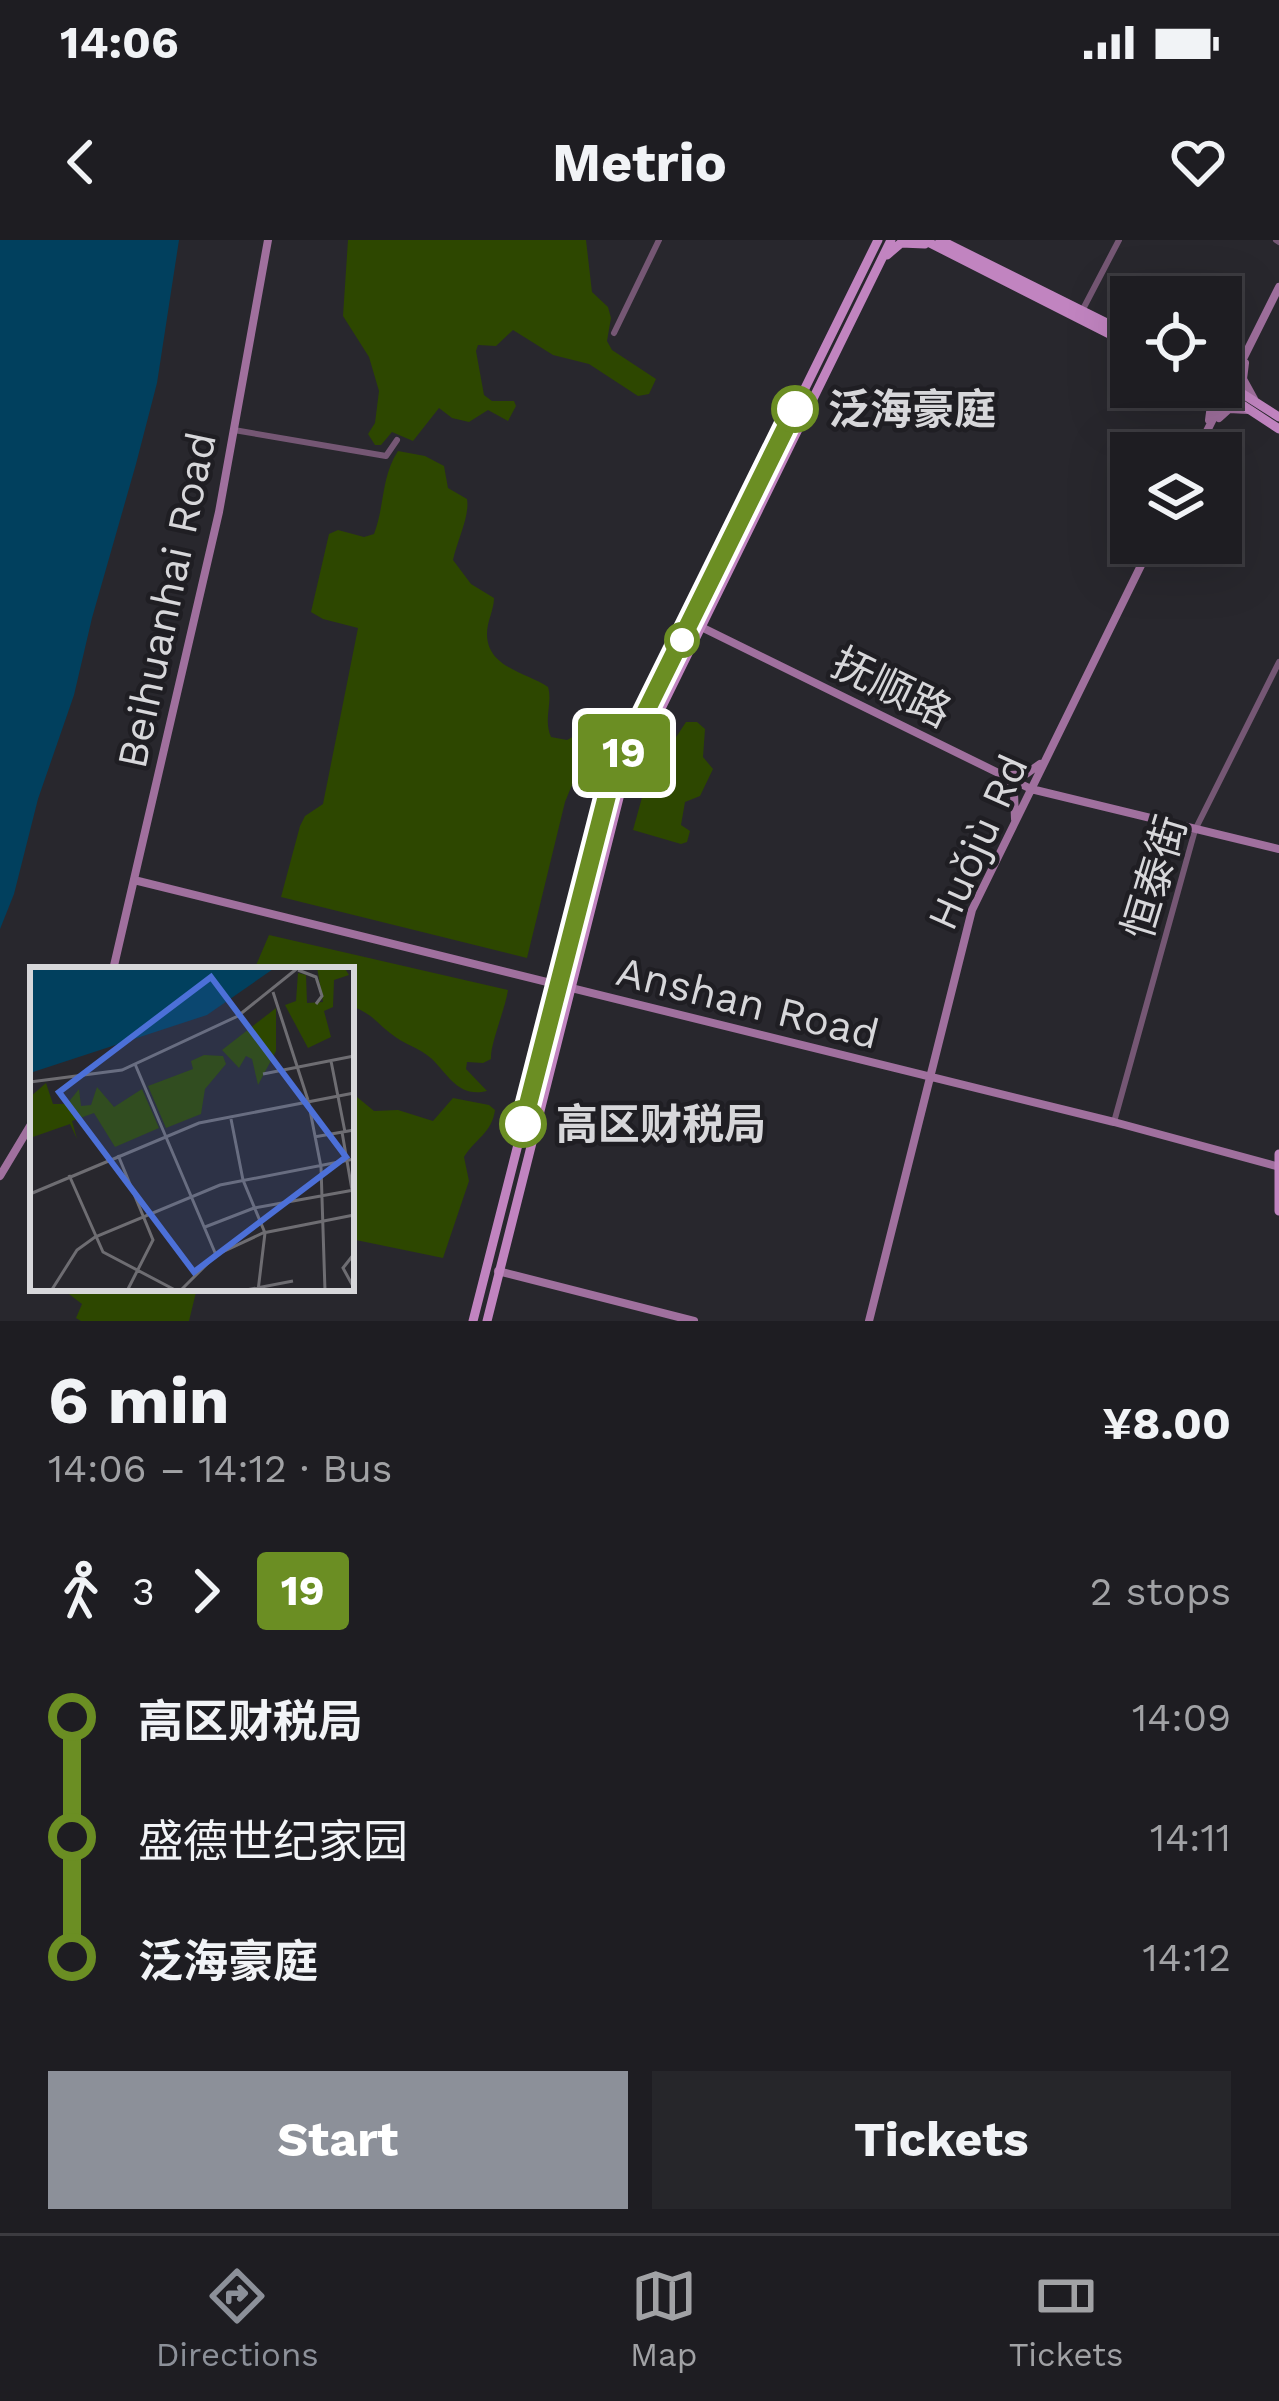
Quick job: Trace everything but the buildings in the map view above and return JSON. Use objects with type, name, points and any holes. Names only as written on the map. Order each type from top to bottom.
[{"type":"main road","name":"Beihuanhai Road","points":[[114,967],[234,430],[268,240]]},
{"type":"main road","points":[[875,261],[877,240]]},
{"type":"main road","points":[[487,1321],[621,790],[696,624],[875,261],[892,240]]},
{"type":"main road","points":[[924,240],[941,242],[1110,333]]},
{"type":"main road","points":[[875,261],[901,243],[941,242]]},
{"type":"main road","points":[[1242,360],[1279,287]]},
{"type":"main road","points":[[1080,315],[1110,327]]},
{"type":"main road","points":[[1242,355],[1247,352]]},
{"type":"main road","points":[[1247,352],[1243,379],[1254,405],[1279,429]]},
{"type":"main road","points":[[1242,397],[1279,417]]},
{"type":"main road","points":[[1207,432],[1229,409],[1254,405]]},
{"type":"main road","name":"Huǒjù Rd","points":[[868,1321],[968,924],[1142,564]]},
{"type":"main road","points":[[473,1321],[610,784],[696,624]]},
{"type":"main road","name":"抚顺路","points":[[696,624],[1031,789],[1279,849]]},
{"type":"main road","points":[[997,773],[1026,774],[1049,752]]},
{"type":"main road","points":[[997,773],[1014,793],[1015,822]]},
{"type":"main road","name":"Anshan Road","points":[[134,880],[1278,1162]]},
{"type":"main road","points":[[0,1176],[30,1126]]},
{"type":"main road","points":[[1278,1162],[1279,1211]]},
{"type":"main road","points":[[486,1269],[694,1321]]},
{"type":"street","points":[[614,333],[659,240]]},
{"type":"street","points":[[1080,315],[1119,240]]},
{"type":"street","points":[[234,430],[386,456],[397,440]]},
{"type":"street","name":"恒泰街","points":[[1114,1122],[1195,830],[1279,662]]},
{"type":"green space","points":[[348,240],[586,240],[592,292],[608,307],[611,318],[607,341],[612,350],[656,379],[649,394],[638,396],[589,364],[553,355],[513,330],[496,346],[478,345],[476,351],[484,395],[492,401],[514,401],[508,421],[488,410],[469,422],[439,408],[413,441],[392,432],[381,445],[375,445],[368,434],[375,423],[379,391],[369,357],[343,316]]},
{"type":"green space","points":[[398,451],[425,456],[444,466],[448,488],[467,499],[453,560],[471,584],[494,598],[487,629],[489,645],[501,662],[548,687],[551,737],[567,740],[576,735],[587,748],[565,802],[527,958],[281,897],[300,826],[305,816],[323,804],[358,628],[311,612],[329,534],[338,530],[364,537],[374,534]]},
{"type":"green space","points":[[686,722],[697,722],[705,729],[703,757],[713,769],[700,796],[685,802],[681,825],[690,831],[687,842],[681,844],[633,830],[646,783]]},
{"type":"green space","points":[[269,935],[508,990],[491,1059],[467,1062],[466,1069],[487,1091],[462,1088],[427,1055],[354,1007],[354,967],[255,967]]},
{"type":"green space","points":[[354,1094],[374,1111],[398,1110],[433,1121],[453,1098],[495,1110],[487,1130],[464,1157],[469,1181],[443,1258],[354,1240]]},
{"type":"green space","points":[[65,1291],[196,1291],[189,1321],[81,1321],[76,1318],[82,1304]]},
{"type":"water","points":[[0,240],[179,240],[157,383],[136,464],[74,695],[0,929]]},
{"type":"bus line","name":"19","points":[[523,1124],[610,784],[795,409]]},
{"type":"place","name":"泛海豪庭","points":[[795,409]]},
{"type":"place","name":"高区财税局","points":[[523,1124]]}]
